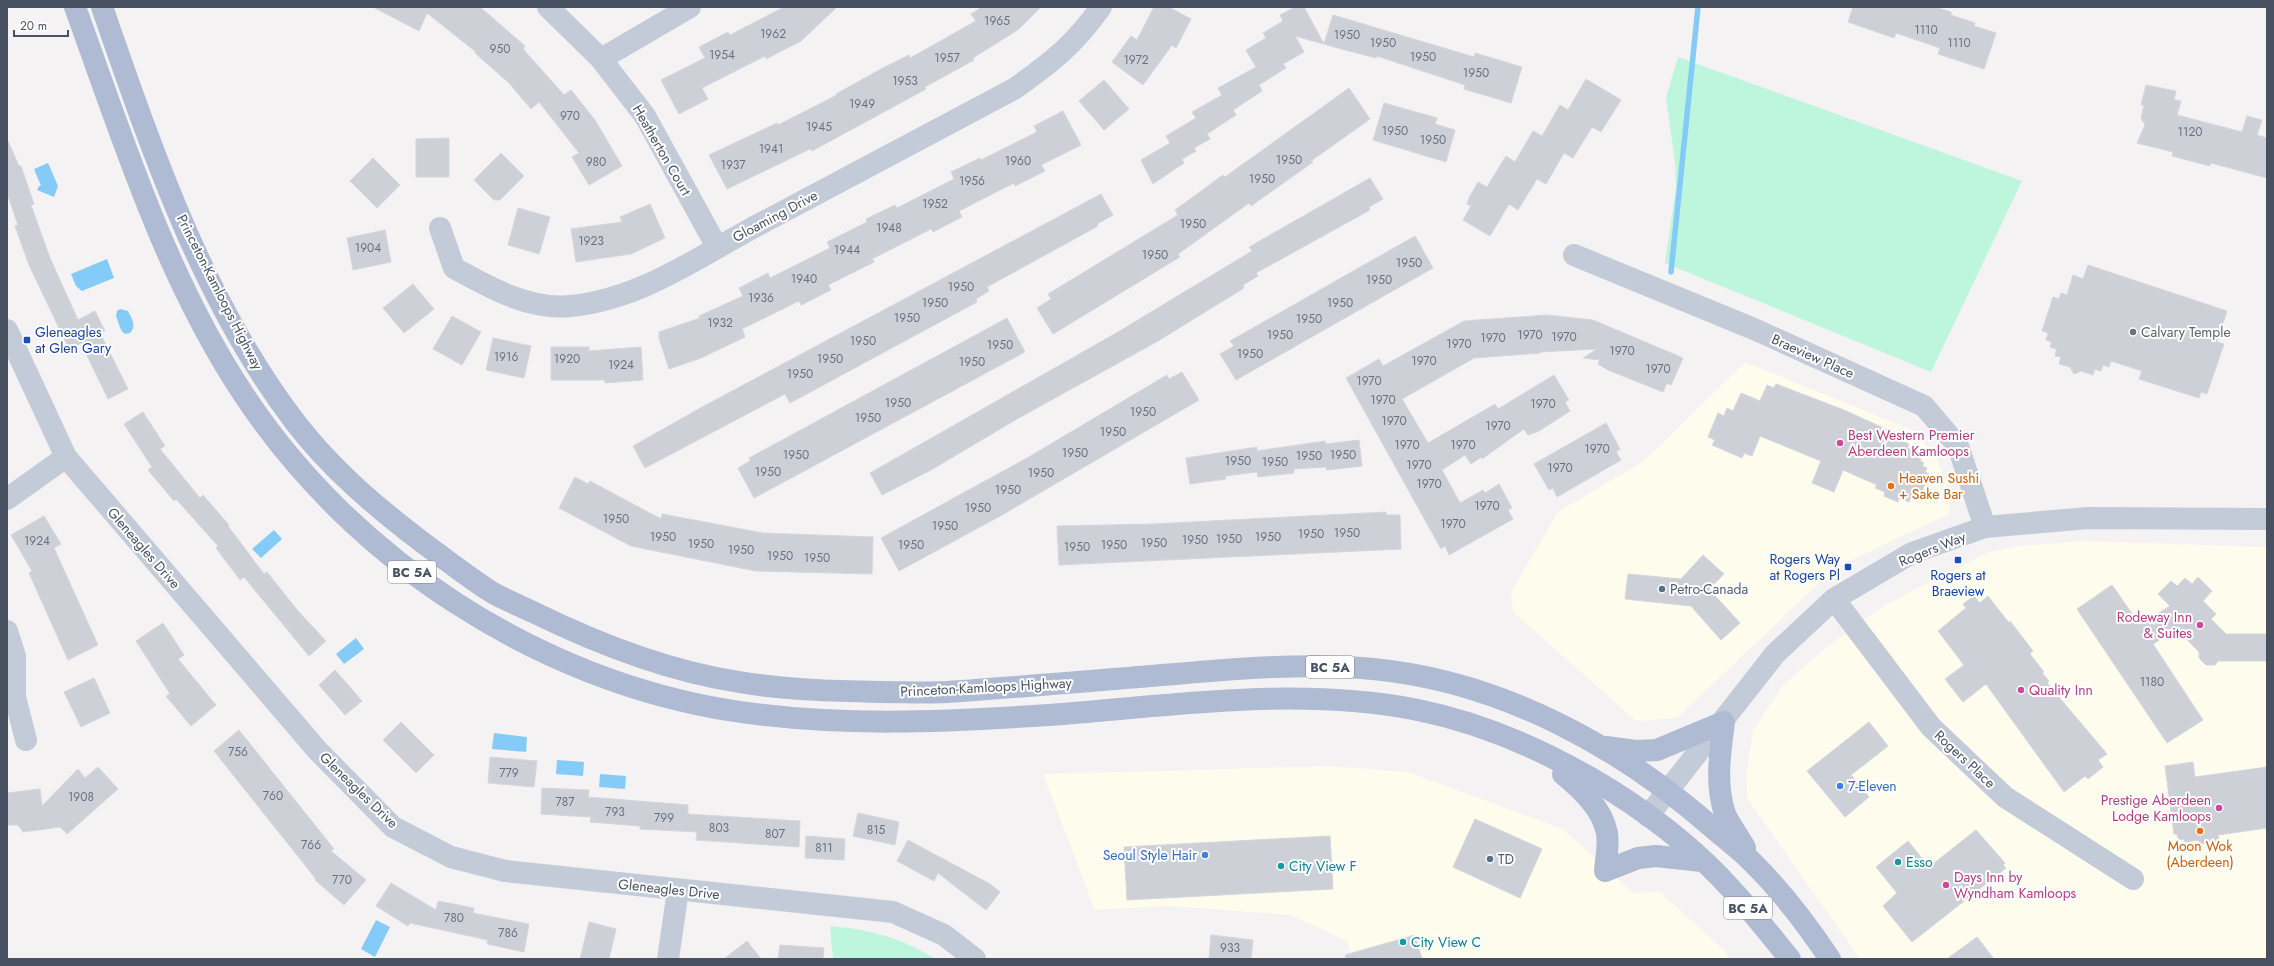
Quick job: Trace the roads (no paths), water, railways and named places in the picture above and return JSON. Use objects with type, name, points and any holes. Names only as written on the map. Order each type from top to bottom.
[{"type":"main road","name":"Princeton-Kamloops Highway","points":[[75,7],[123,138],[163,240],[188,293],[244,395],[278,441],[319,489],[363,533],[422,580],[471,612],[573,667],[650,693],[732,710],[813,720],[931,722],[1230,701],[1309,698],[1372,703],[1421,711],[1473,725],[1532,749],[1582,773],[1648,816],[1702,861],[1732,890],[1790,959]]},
{"type":"main road","name":"Princeton-Kamloops Highway","points":[[102,7],[146,132],[185,229],[240,337],[267,383],[298,426],[339,472],[384,512],[430,548],[493,592],[570,631],[659,664],[737,682],[822,691],[940,692],[1228,670],[1311,666],[1376,670],[1430,678],[1486,693],[1542,717],[1601,746],[1669,791],[1754,863],[1790,904],[1830,959]]},
{"type":"main road","points":[[1601,746],[1636,751],[1657,750],[1724,722],[1719,764],[1719,790],[1726,814],[1754,863]]},
{"type":"main road","points":[[1532,749],[1582,789],[1593,804],[1607,833],[1605,871],[1638,858],[1656,856],[1702,861]]},
{"type":"street","name":"Heatherton Court","points":[[548,7],[601,59],[645,116],[717,247]]},
{"type":"street","points":[[601,59],[690,7]]},
{"type":"street","name":"Gloaming Drive","points":[[440,228],[454,268],[496,292],[535,304],[570,306],[610,300],[648,286],[717,247],[1014,89],[1052,63],[1083,33],[1102,7]]},
{"type":"street","name":"Braeview Place","points":[[1574,255],[1754,329],[1924,406],[1958,446],[1985,527]]},
{"type":"street","name":"Gleneagles Drive","points":[[7,330],[66,456],[318,751],[393,827],[451,857],[505,871],[893,912],[944,935],[974,959]]},
{"type":"street","points":[[7,499],[66,456]]},
{"type":"street","name":"Rogers Way","points":[[1648,816],[1724,722],[1776,654],[1834,599],[1912,553],[1985,527],[2088,518],[2267,519]]},
{"type":"street","name":"Rogers Place","points":[[1834,599],[1931,727],[2005,797],[2133,879]]},
{"type":"street","points":[[7,631],[15,656],[15,697],[26,740]]},
{"type":"street","points":[[668,959],[678,890]]},
{"type":"water","points":[[48,163],[58,186],[54,197],[37,190],[39,186],[41,186],[34,169]]},
{"type":"water","points":[[107,259],[114,278],[82,291],[76,286],[71,274]]},
{"type":"water","points":[[120,309],[128,311],[132,320],[133,328],[130,333],[125,334],[119,326],[116,316],[117,311]]},
{"type":"water","points":[[274,530],[282,539],[261,558],[252,549]]},
{"type":"water","points":[[356,638],[364,649],[344,664],[336,654]]},
{"type":"water","points":[[494,733],[527,737],[526,752],[492,749]]},
{"type":"water","points":[[557,760],[584,762],[583,776],[556,774]]},
{"type":"water","points":[[600,774],[626,776],[625,789],[599,787]]},
{"type":"water","points":[[376,920],[390,927],[375,957],[361,949]]},
{"type":"waterway","points":[[1671,272],[1698,7]]},
{"type":"place","name":"Calvary Temple","points":[[2133,332]]},
{"type":"place","name":"Gleneagles at Glen Gary","points":[[27,340]]},
{"type":"place","name":"Best Western Premier Aberdeen Kamloops","points":[[1840,443]]},
{"type":"place","name":"Heaven Sushi + Sake Bar","points":[[1891,486]]},
{"type":"place","name":"Rogers at Braeview","points":[[1958,560]]},
{"type":"place","name":"Rogers Way at Rogers Pl","points":[[1848,567]]},
{"type":"place","name":"Petro-Canada","points":[[1662,589]]},
{"type":"place","name":"Rodeway Inn & Suites","points":[[2200,625]]},
{"type":"place","name":"Quality Inn","points":[[2021,690]]},
{"type":"place","name":"7-Eleven","points":[[1840,786]]},
{"type":"place","name":"Prestige Aberdeen Lodge Kamloops","points":[[2219,808]]},
{"type":"place","name":"Moon Wok (Aberdeen)","points":[[2200,831]]},
{"type":"place","name":"Seoul Style Hair","points":[[1205,855]]},
{"type":"place","name":"TD","points":[[1490,859]]},
{"type":"place","name":"Esso","points":[[1898,862]]},
{"type":"place","name":"City View F","points":[[1281,866]]},
{"type":"place","name":"Days Inn by Wyndham Kamloops","points":[[1946,885]]},
{"type":"place","name":"City View C","points":[[1403,942]]}]
